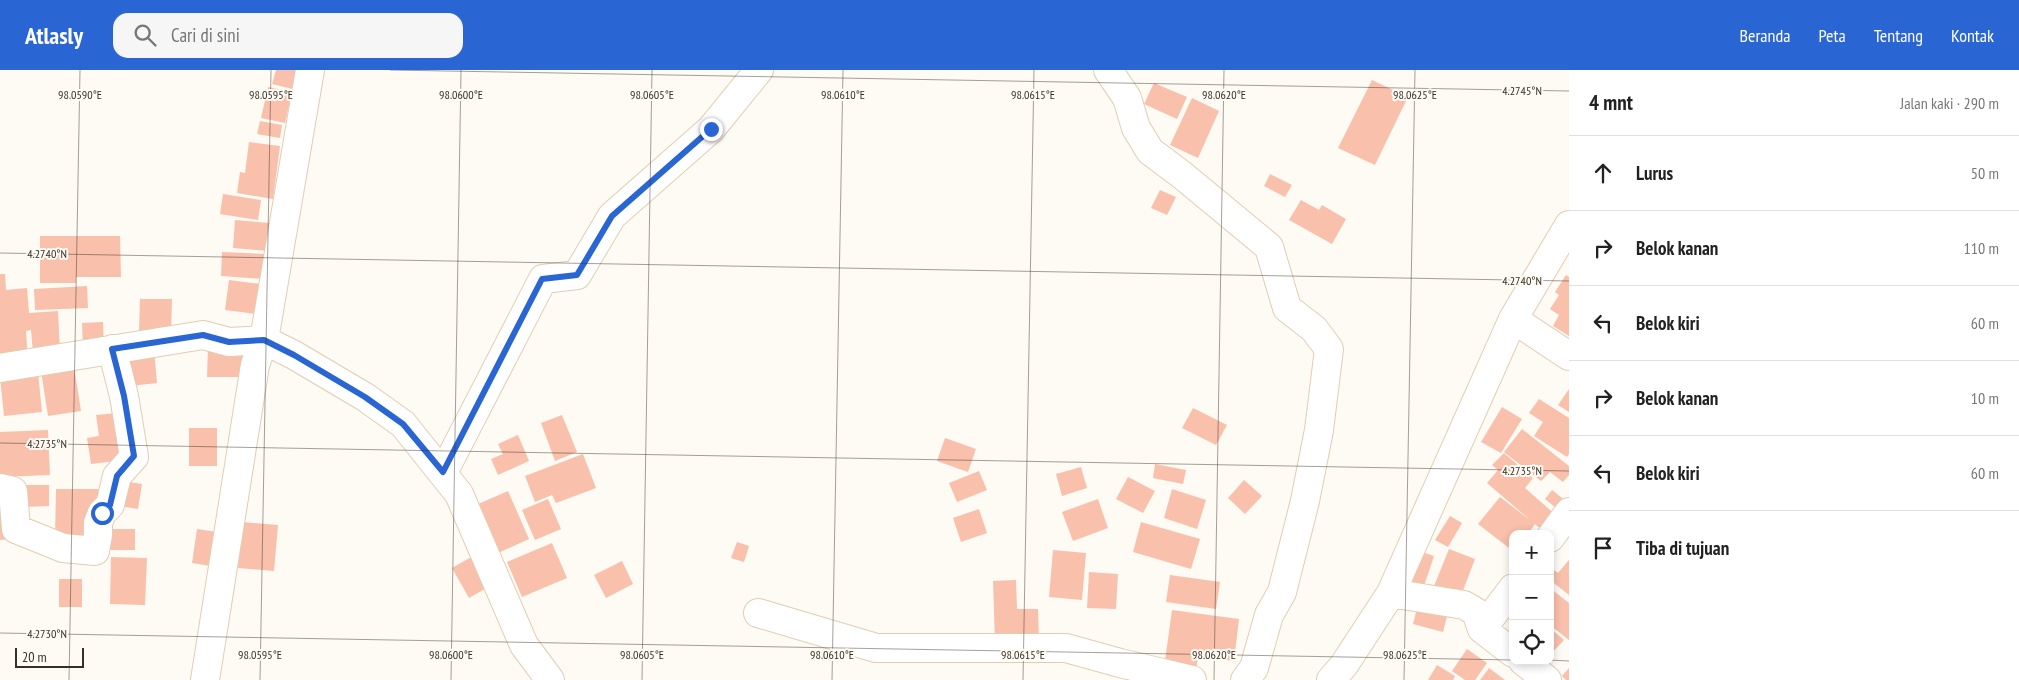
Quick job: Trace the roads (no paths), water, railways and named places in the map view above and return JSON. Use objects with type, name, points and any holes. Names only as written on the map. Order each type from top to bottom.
[{"type":"street","points":[[205,680],[255,365],[264,340],[310,70]]},
{"type":"street","points":[[443,472],[542,279],[577,275],[612,216],[711,129],[759,70]]},
{"type":"street","points":[[1108,70],[1127,98],[1136,128],[1150,151],[1269,247],[1287,308],[1314,329],[1329,349],[1319,430],[1305,500],[1282,592],[1269,615],[1254,668],[1245,680]]},
{"type":"street","points":[[1330,680],[1344,665],[1391,593],[1513,319],[1569,225]]},
{"type":"street","points":[[1513,319],[1569,356]]},
{"type":"street","points":[[0,368],[203,335],[229,342],[264,340],[294,355],[365,397],[403,424],[443,472],[459,494],[524,645],[550,680]]},
{"type":"street","points":[[0,488],[13,491],[16,528],[63,548],[95,551],[98,523],[102,513],[110,505],[117,476],[134,456],[124,396],[112,349]]},
{"type":"street","points":[[1554,533],[1569,512]]},
{"type":"street","points":[[1391,593],[1464,605],[1476,612],[1482,629],[1509,650]]},
{"type":"street","points":[[1482,629],[1509,593]]},
{"type":"street","points":[[758,613],[876,648],[1066,648],[1192,680]]},
{"type":"street","points":[[1528,665],[1547,680]]}]
